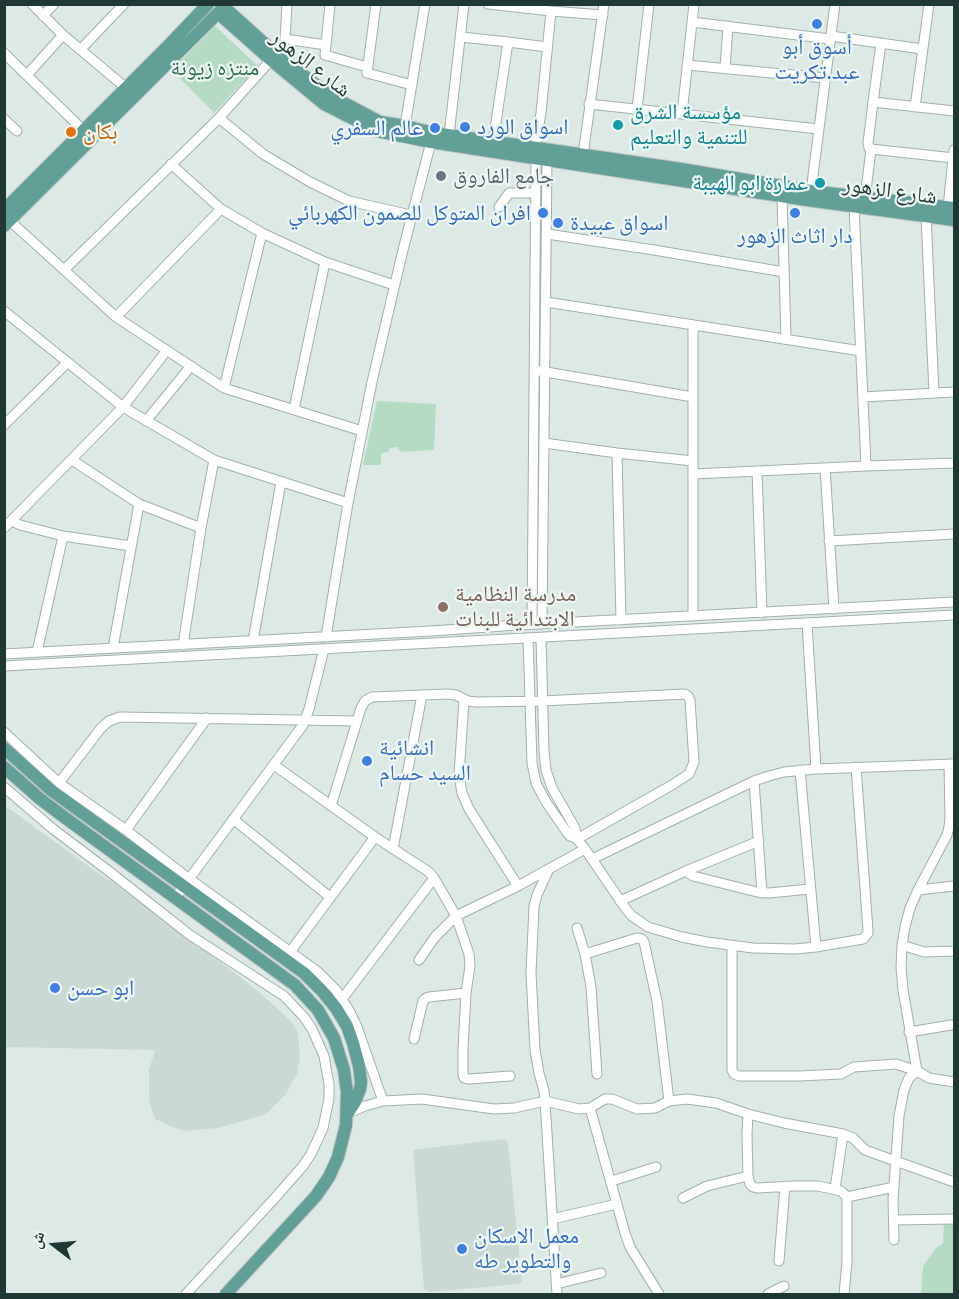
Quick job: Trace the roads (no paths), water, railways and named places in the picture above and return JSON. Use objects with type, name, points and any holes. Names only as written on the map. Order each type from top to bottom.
[{"type":"main road","points":[[6,219],[84,131],[208,4]]},
{"type":"main road","points":[[6,219],[223,8]]},
{"type":"main road","name":"شارع الزهور","points":[[223,8],[271,60],[327,100],[377,131],[431,142],[951,208]]},
{"type":"main road","name":"شارع الزهور","points":[[223,8],[327,100],[380,122],[493,142],[539,156],[583,155],[782,196],[954,220]]},
{"type":"main road","points":[[4,748],[52,791],[128,836],[186,882],[271,943],[322,992],[336,1008],[347,1026],[359,1066],[361,1082],[355,1102],[347,1114]]},
{"type":"main road","points":[[4,767],[47,804],[286,979],[303,993],[330,1028],[344,1070],[347,1092],[344,1136],[338,1157],[316,1196],[226,1294]]},
{"type":"main road","points":[[117,856],[128,836]]},
{"type":"main road","points":[[259,959],[271,943]]},
{"type":"street","points":[[32,4],[63,35],[126,88]]},
{"type":"street","points":[[43,16],[54,4]]},
{"type":"street","points":[[81,49],[124,4]]},
{"type":"street","points":[[287,4],[285,39],[326,45]]},
{"type":"street","points":[[330,4],[325,56],[368,67]]},
{"type":"street","points":[[376,4],[367,73],[412,85]]},
{"type":"street","points":[[405,126],[425,4]]},
{"type":"street","points":[[449,135],[464,4]]},
{"type":"street","points":[[488,4],[603,15]]},
{"type":"street","points":[[583,155],[604,4]]},
{"type":"street","points":[[637,109],[649,4]]},
{"type":"street","points":[[682,114],[694,4]]},
{"type":"street","points":[[811,191],[835,4]]},
{"type":"street","points":[[915,107],[929,4]]},
{"type":"street","points":[[542,624],[544,443],[536,193],[551,11]]},
{"type":"street","points":[[692,22],[922,49]]},
{"type":"street","points":[[725,68],[728,26]]},
{"type":"street","points":[[27,75],[63,35]]},
{"type":"street","points":[[461,37],[547,47]]},
{"type":"street","points":[[493,142],[507,42]]},
{"type":"street","points":[[865,198],[871,149],[868,145],[880,43]]},
{"type":"street","points":[[4,53],[84,131]]},
{"type":"street","points":[[64,270],[219,118],[271,60]]},
{"type":"street","points":[[687,65],[825,78]]},
{"type":"street","points":[[873,102],[954,111]]},
{"type":"street","points":[[589,104],[819,129]]},
{"type":"street","points":[[219,118],[263,154],[310,182],[349,201],[411,215]]},
{"type":"street","points":[[5,119],[16,131]]},
{"type":"street","points":[[326,637],[362,431],[394,285],[431,142]]},
{"type":"street","points":[[871,149],[954,154],[951,208]]},
{"type":"street","points":[[532,624],[540,371],[546,302],[547,234],[539,156]]},
{"type":"street","points":[[171,164],[221,209],[262,233],[325,262],[394,285]]},
{"type":"street","points":[[500,207],[509,193],[536,193]]},
{"type":"street","points":[[782,196],[786,339]]},
{"type":"street","points":[[854,206],[866,466]]},
{"type":"street","points":[[116,317],[221,209]]},
{"type":"street","points":[[926,216],[934,393]]},
{"type":"street","points":[[6,219],[116,317],[224,388],[362,431]]},
{"type":"street","points":[[224,388],[262,233]]},
{"type":"street","points":[[547,234],[784,272]]},
{"type":"street","points":[[294,409],[325,262]]},
{"type":"street","points":[[546,302],[861,351]]},
{"type":"street","points":[[7,317],[123,407],[213,460],[348,503]]},
{"type":"street","points":[[693,325],[693,616]]},
{"type":"street","points":[[8,524],[123,407],[167,350]]},
{"type":"street","points":[[4,425],[67,363]]},
{"type":"street","points":[[146,421],[191,366]]},
{"type":"street","points":[[540,371],[693,397]]},
{"type":"street","points":[[863,397],[954,392]]},
{"type":"street","points":[[544,443],[693,461]]},
{"type":"street","points":[[617,453],[621,620]]},
{"type":"street","points":[[72,460],[139,504],[201,528]]},
{"type":"street","points":[[183,645],[213,460]]},
{"type":"street","points":[[693,474],[954,463]]},
{"type":"street","points":[[825,468],[834,609]]},
{"type":"street","points":[[757,471],[762,613]]},
{"type":"street","points":[[253,641],[281,482]]},
{"type":"street","points":[[113,648],[139,504]]},
{"type":"street","points":[[20,513],[30,527]]},
{"type":"street","points":[[8,524],[63,536],[131,546]]},
{"type":"street","points":[[829,541],[954,534]]},
{"type":"street","points":[[38,652],[63,536]]},
{"type":"street","points":[[4,654],[954,602]]},
{"type":"street","points":[[861,607],[864,613],[861,620]]},
{"type":"street","points":[[518,625],[532,610]]},
{"type":"street","points":[[4,666],[954,615]]},
{"type":"street","points":[[807,623],[816,769]]},
{"type":"street","points":[[432,631],[432,642]]},
{"type":"street","points":[[528,638],[532,763],[536,783],[566,831],[585,849],[620,901],[632,916],[648,927],[682,937],[732,946],[774,949],[816,947],[863,939],[868,933],[856,767]]},
{"type":"street","points":[[541,638],[546,770],[552,788],[575,828],[577,839]]},
{"type":"street","points":[[175,898],[306,720],[324,649]]},
{"type":"street","points":[[20,653],[21,665]]},
{"type":"street","points":[[331,806],[363,705],[372,697],[452,694],[464,700],[476,702],[685,694],[690,698],[694,762],[689,774],[577,839]]},
{"type":"street","points":[[393,849],[422,695]]},
{"type":"street","points":[[464,700],[459,775],[462,793],[469,809],[518,886]]},
{"type":"street","points":[[59,783],[101,728],[120,717],[357,721]]},
{"type":"street","points":[[4,732],[59,783],[128,836],[207,718]]},
{"type":"street","points":[[592,859],[754,781],[777,774],[816,769],[952,764],[949,827],[910,908],[902,945],[901,966],[909,1032],[917,1071]]},
{"type":"street","points":[[274,765],[375,837],[429,872],[434,878],[456,916],[470,954],[463,1048],[464,1078],[510,1076]]},
{"type":"street","points":[[800,771],[816,947]]},
{"type":"street","points":[[754,781],[762,893]]},
{"type":"street","points":[[4,787],[53,829],[190,935],[284,996],[304,1017],[324,1056],[329,1084],[328,1106],[323,1128],[311,1154],[274,1199],[186,1294]]},
{"type":"street","points":[[233,819],[330,897]]},
{"type":"street","points":[[290,952],[375,837]]},
{"type":"street","points":[[620,901],[759,841]]},
{"type":"street","points":[[419,960],[435,937],[456,916],[548,871],[585,849]]},
{"type":"street","points":[[548,871],[534,906],[531,973],[535,1050],[545,1101],[557,1294]]},
{"type":"street","points":[[686,871],[693,876],[762,893],[810,889]]},
{"type":"street","points":[[342,999],[434,878]]},
{"type":"street","points":[[918,890],[954,886]]},
{"type":"street","points":[[577,928],[591,987],[597,1074]]},
{"type":"street","points":[[585,954],[638,938],[644,942],[657,1001],[669,1101]]},
{"type":"street","points":[[271,943],[290,952],[318,972],[342,999],[357,1027],[383,1101]]},
{"type":"street","points":[[902,945],[924,952],[954,951]]},
{"type":"street","points":[[732,946],[732,1070],[734,1074],[739,1076],[841,1074],[855,1067],[896,1064],[929,1078],[954,1082]]},
{"type":"street","points":[[414,1039],[423,1001],[426,998],[466,993]]},
{"type":"street","points":[[909,1032],[951,1025]]},
{"type":"street","points":[[894,1240],[895,1161],[899,1116],[904,1090],[909,1078],[917,1071]]},
{"type":"street","points":[[347,1114],[383,1101],[427,1099],[494,1109],[545,1101],[574,1109],[590,1108],[605,1099],[612,1099],[637,1109],[655,1108],[669,1101],[687,1099],[716,1103],[784,1123],[843,1134],[853,1138],[865,1150],[954,1182]]},
{"type":"street","points":[[590,1108],[630,1247],[658,1294]]},
{"type":"street","points":[[748,1114],[750,1184],[757,1188],[811,1186],[835,1189],[847,1197]]},
{"type":"street","points":[[835,1189],[843,1134]]},
{"type":"street","points":[[612,1181],[656,1167]]},
{"type":"street","points":[[683,1198],[707,1186],[748,1176]]},
{"type":"street","points":[[779,1261],[785,1186]]},
{"type":"street","points":[[847,1197],[894,1186]]},
{"type":"street","points":[[844,1294],[847,1197]]},
{"type":"street","points":[[552,1219],[617,1204]]},
{"type":"street","points":[[894,1221],[954,1219]]},
{"type":"street","points":[[556,1284],[601,1273]]},
{"type":"street","points":[[768,1294],[784,1286]]},
{"type":"place","name":"أسوق أبو عبد.تكريت","points":[[817,24]]},
{"type":"place","name":"مؤسسة الشرق للتنمية والتعليم","points":[[618,125]]},
{"type":"place","name":"اسواق الورد","points":[[465,127]]},
{"type":"place","name":"عالم السفري","points":[[435,128]]},
{"type":"place","name":"بكان","points":[[71,132]]},
{"type":"place","name":"جامع الفاروق","points":[[441,176]]},
{"type":"place","name":"عمارة ابو الهيبة","points":[[820,183]]},
{"type":"place","name":"افران المتوكل للصمون الكهربائي","points":[[543,213]]},
{"type":"place","name":"دار اثاث الزهور","points":[[795,213]]},
{"type":"place","name":"اسواق عبيدة","points":[[558,223]]},
{"type":"place","name":"مدرسة النظامية الابتدائية للبنات","points":[[443,607]]},
{"type":"place","name":"انشائية السيد حسام","points":[[367,761]]},
{"type":"place","name":"ابو حسن","points":[[55,988]]},
{"type":"place","name":"معمل الاسكان والتطوير طه","points":[[462,1249]]},
{"type":"park label","name":"منتزه زيونة","points":[[215,68]]}]
